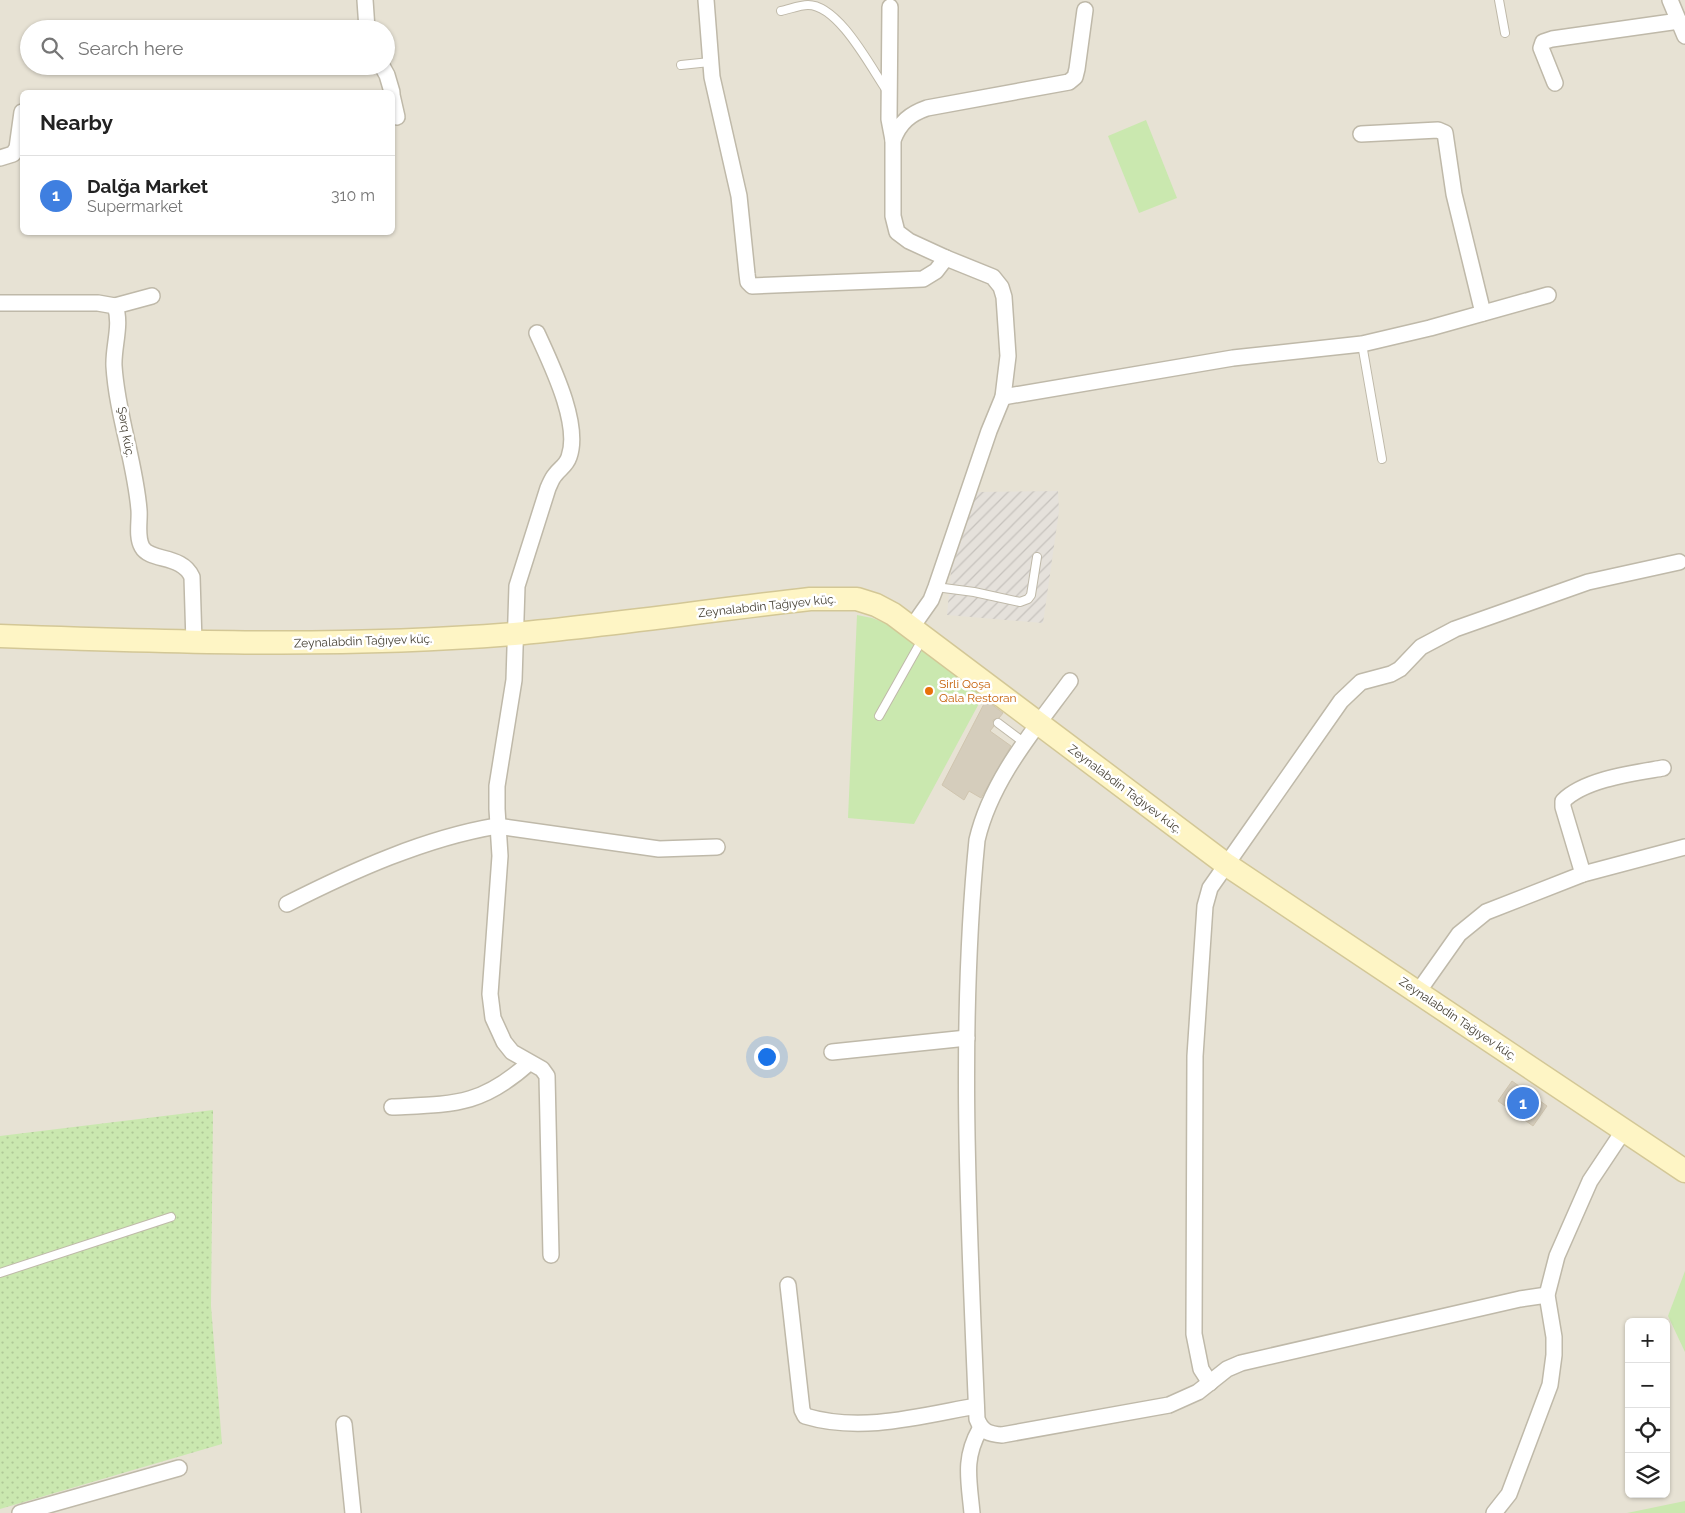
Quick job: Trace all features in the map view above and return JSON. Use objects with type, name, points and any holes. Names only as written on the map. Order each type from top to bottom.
[{"type":"street","points":[[364,0],[366,20]]},
{"type":"street","points":[[706,0],[710,62],[739,196],[748,282],[752,286],[923,280],[936,271],[946,258]]},
{"type":"street","points":[[1670,0],[1685,36]]},
{"type":"street","points":[[890,7],[889,119],[893,140],[893,216],[897,232],[909,242],[993,278],[1001,287],[1004,297],[1008,356],[1003,396],[989,431],[936,587],[918,631]]},
{"type":"street","points":[[893,140],[897,130],[908,116],[927,108],[1069,82],[1075,77],[1077,69],[1086,10]]},
{"type":"street","points":[[1556,83],[1541,48],[1543,42],[1552,39],[1679,20]]},
{"type":"street","points":[[388,75],[391,90]]},
{"type":"street","points":[[0,158],[13,154],[17,148],[20,126]]},
{"type":"street","points":[[1361,134],[1438,130],[1445,133],[1454,194],[1483,313]]},
{"type":"street","points":[[1003,396],[1233,358],[1362,344],[1548,295]]},
{"type":"street","points":[[0,303],[98,303],[115,306],[152,296]]},
{"type":"street","name":"Şərq küç.","points":[[115,306],[117,318],[114,365],[139,504],[140,542],[146,552],[184,565],[189,570],[192,577],[194,643]]},
{"type":"street","points":[[537,332],[554,372],[571,428],[572,442],[566,464],[555,475],[548,488],[517,586],[514,680],[498,786],[497,826],[500,856],[490,994],[493,1018],[504,1042],[512,1052],[542,1069],[547,1076],[549,1087],[551,1256]]},
{"type":"street","points":[[1210,1383],[1200,1369],[1194,1334],[1195,1056],[1205,906],[1210,888],[1341,701],[1361,682],[1391,674],[1400,669],[1422,647],[1455,629],[1588,582],[1679,562]]},
{"type":"street","name":"Zeynalabdin Tağıyev küç.","points":[[0,636],[194,643],[307,643],[514,634],[810,599],[835,598],[857,600],[876,605],[918,631],[1038,725],[1227,865],[1685,1171]]},
{"type":"street","points":[[1070,681],[1038,725],[992,796],[982,820],[977,840],[967,1038],[966,1108],[976,1406],[980,1428],[991,1434],[1002,1435],[1169,1405],[1198,1392],[1227,1369],[1241,1364],[1520,1299],[1547,1295]]},
{"type":"street","points":[[1583,874],[1563,807],[1563,801],[1570,794],[1584,788],[1624,775],[1663,768]]},
{"type":"street","points":[[287,904],[353,872],[402,853],[479,829],[497,826],[651,848],[718,847]]},
{"type":"street","points":[[1418,992],[1459,934],[1486,912],[1583,874],[1685,847]]},
{"type":"street","points":[[832,1052],[967,1038]]},
{"type":"street","points":[[392,1107],[441,1104],[466,1100],[488,1093],[508,1082],[529,1063]]},
{"type":"street","points":[[1494,1513],[1509,1494],[1550,1385],[1554,1355],[1547,1295],[1557,1256],[1582,1197],[1624,1130]]},
{"type":"street","points":[[788,1285],[802,1410],[805,1416],[848,1424],[870,1423],[976,1406]]},
{"type":"street","points":[[344,1424],[353,1513]]},
{"type":"street","points":[[972,1513],[968,1455],[971,1444],[980,1428]]},
{"type":"street","points":[[20,1513],[179,1468]]},
{"type":"lane","points":[[1499,0],[1504,33]]},
{"type":"lane","points":[[782,11],[809,5],[824,11],[841,23],[890,94]]},
{"type":"lane","points":[[681,65],[710,62]]},
{"type":"lane","points":[[1362,344],[1382,459]]},
{"type":"lane","points":[[936,587],[974,592],[1020,602],[1028,599],[1031,595],[1037,557]]},
{"type":"lane","points":[[879,716],[918,631]]},
{"type":"lane","points":[[998,724],[1026,744]]},
{"type":"lane","points":[[0,1273],[171,1217]]},
{"type":"shaded area","points":[[0,0],[1685,0],[1685,1513],[0,1513]]},
{"type":"shaded area","points":[[1058,491],[1059,511],[1043,623],[947,615],[951,571],[977,492]]},
{"type":"green space","points":[[1146,120],[1177,198],[1139,213],[1108,136]]},
{"type":"green space","points":[[857,615],[888,624],[983,696],[914,824],[848,818]]},
{"type":"green space","points":[[213,1110],[211,1306],[222,1444],[0,1509],[0,1136]]},
{"type":"green space","points":[[1685,1271],[1685,1352],[1668,1316]]},
{"type":"green space","points":[[1685,1501],[1685,1513],[1627,1513]]},
{"type":"building","points":[[986,700],[1003,713],[999,718],[993,720],[994,726],[990,731],[1011,746],[981,798],[969,791],[964,800],[942,785]]},
{"type":"building","points":[[1512,1081],[1547,1106],[1533,1126],[1498,1101]]},
{"type":"place","name":"Sirli Qoşa Qala Restoran","points":[[929,691]]},
{"type":"place","name":"Dalğa Market","points":[[1523,1103]]}]
